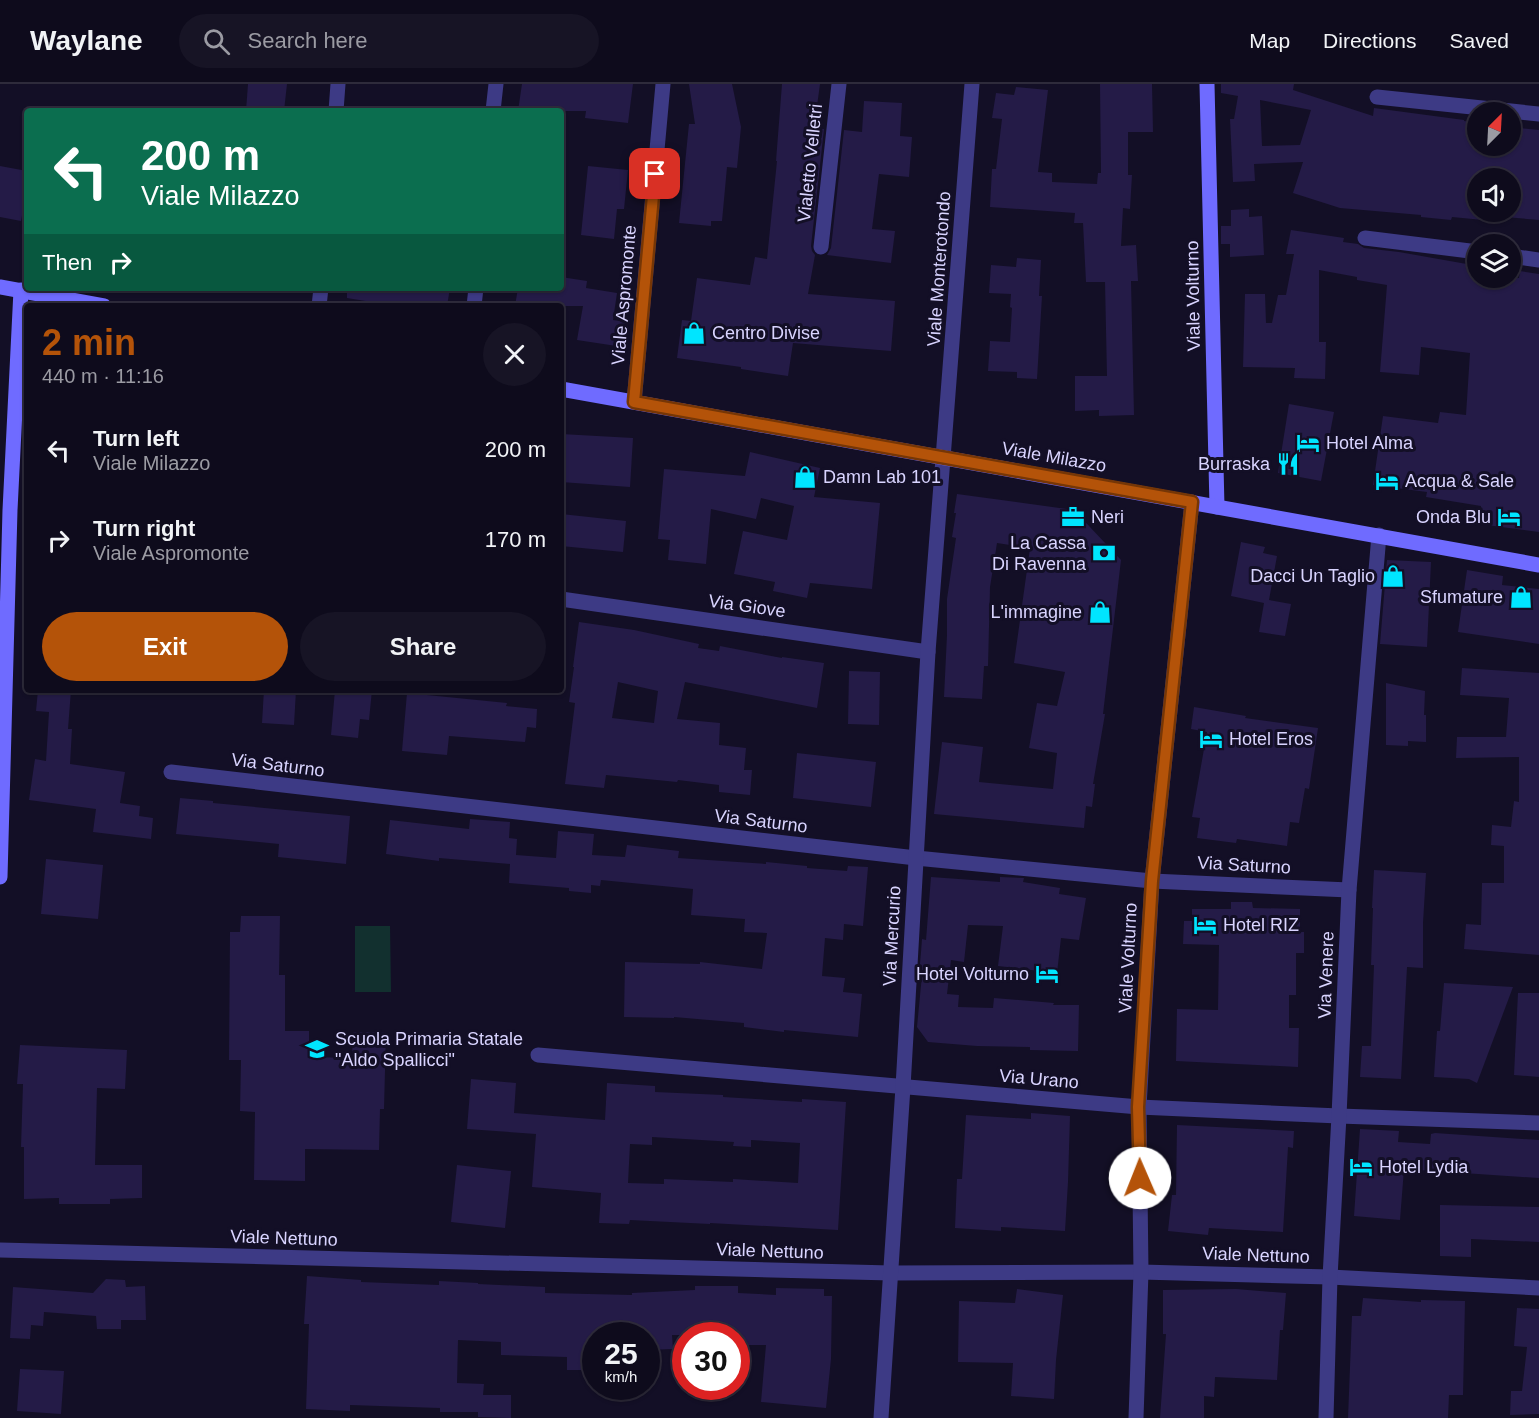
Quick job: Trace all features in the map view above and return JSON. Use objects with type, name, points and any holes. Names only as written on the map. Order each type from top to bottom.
[{"type":"street","points":[[336,108],[338,84]]},
{"type":"street","points":[[493,108],[496,84]]},
{"type":"street","name":"Viale Aspromonte","points":[[634,402],[663,84]]},
{"type":"street","name":"Vialetto Velletri","points":[[821,247],[839,84]]},
{"type":"street","name":"Viale Monterotondo","points":[[944,457],[972,84]]},
{"type":"street","name":"Viale Volturno","points":[[1207,84],[1218,507]]},
{"type":"street","points":[[1377,98],[1539,114]]},
{"type":"street","points":[[1365,238],[1467,251]]},
{"type":"street","points":[[1521,258],[1539,260]]},
{"type":"street","points":[[0,287],[87,303]]},
{"type":"street","points":[[0,877],[10,510],[21,291]]},
{"type":"street","name":"Viale Milazzo","points":[[564,390],[1539,565]]},
{"type":"street","name":"Via Mercurio","points":[[881,1418],[928,652],[944,457]]},
{"type":"street","name":"Viale Volturno","points":[[1136,1418],[1141,1272],[1138,1107],[1152,881],[1192,502]]},
{"type":"street","name":"Via Venere","points":[[1326,1418],[1330,1277],[1349,890],[1379,535]]},
{"type":"street","name":"Via Giove","points":[[564,599],[928,652]]},
{"type":"street","name":"Via Saturno","points":[[171,772],[916,858],[1152,881],[1349,890]]},
{"type":"street","name":"Via Urano","points":[[538,1055],[1138,1107],[1539,1123]]},
{"type":"street","name":"Viale Nettuno","points":[[0,1250],[891,1274],[1141,1272],[1330,1277],[1539,1288]]},
{"type":"green space","points":[[355,926],[390,926],[391,992],[355,992]]},
{"type":"building","points":[[248,84],[287,84],[284,108],[246,108]]},
{"type":"building","points":[[522,84],[633,84],[628,123],[585,118],[586,111],[564,111],[564,108],[518,108]]},
{"type":"building","points":[[689,84],[732,84],[741,127],[737,168],[727,167],[722,221],[711,221],[711,226],[679,223],[689,124],[695,124]]},
{"type":"building","points":[[782,84],[820,84],[814,128],[824,129],[811,246],[815,255],[808,294],[895,301],[891,351],[793,343],[788,376],[677,358],[682,320],[691,321],[697,278],[750,285],[755,257],[767,259]]},
{"type":"building","points":[[1100,84],[1152,84],[1153,132],[1128,132],[1128,175],[1132,175],[1130,209],[1123,208],[1121,246],[1136,245],[1138,281],[1131,281],[1134,415],[1099,416],[1099,410],[1075,411],[1075,376],[1107,376],[1105,282],[1086,282],[1083,223],[1074,223],[1075,213],[990,207],[992,169],[996,169],[1002,119],[992,118],[996,93],[1014,95],[1016,87],[1048,90],[1038,172],[1052,173],[1052,182],[1097,184],[1098,173],[1101,173]]},
{"type":"building","points":[[1221,84],[1294,84],[1293,90],[1373,116],[1374,108],[1464,120],[1467,121],[1467,156],[1521,156],[1521,128],[1539,130],[1539,220],[1521,218],[1521,168],[1467,168],[1467,218],[1452,217],[1451,220],[1340,208],[1293,193],[1303,162],[1254,164],[1255,181],[1233,182],[1230,119],[1234,119],[1238,96],[1221,93]],"holes":[[[1260,100],[1311,110],[1300,145],[1262,146]]]},
{"type":"building","points":[[864,101],[902,103],[900,136],[912,137],[909,177],[879,174],[872,229],[895,231],[891,263],[827,255],[831,248],[844,130],[862,132]]},
{"type":"building","points":[[0,166],[24,170],[24,206],[21,221],[0,217]]},
{"type":"building","points":[[588,166],[628,170],[624,209],[617,209],[614,239],[581,235]]},
{"type":"building","points":[[1249,209],[1249,217],[1262,216],[1264,255],[1230,257],[1230,244],[1221,244],[1221,226],[1231,226],[1231,210]]},
{"type":"building","points":[[1291,230],[1344,238],[1343,242],[1358,244],[1364,248],[1467,264],[1467,288],[1521,288],[1521,271],[1539,274],[1539,532],[1479,524],[1481,506],[1426,497],[1427,492],[1373,485],[1383,416],[1438,423],[1440,412],[1466,415],[1470,353],[1421,347],[1419,375],[1380,372],[1387,285],[1319,270],[1319,342],[1326,342],[1325,379],[1294,378],[1295,368],[1243,367],[1245,294],[1265,294],[1266,323],[1272,323],[1278,295],[1286,295],[1294,254],[1286,254]]},
{"type":"building","points":[[1017,258],[1041,260],[1039,296],[1042,296],[1037,379],[1017,378],[1017,372],[988,371],[990,341],[1010,342],[1012,308],[1010,307],[1011,294],[989,293],[991,265],[1016,267]]},
{"type":"building","points":[[564,277],[587,281],[586,288],[617,293],[613,320],[626,322],[623,347],[577,340],[583,306],[564,306],[564,303],[516,303],[518,291],[564,291]]},
{"type":"building","points":[[347,291],[450,291],[448,303],[378,303],[347,298]]},
{"type":"building","points":[[1289,404],[1334,412],[1321,481],[1278,473]]},
{"type":"building","points":[[564,434],[633,438],[630,487],[564,482]]},
{"type":"building","points":[[750,452],[820,468],[814,497],[880,503],[872,589],[810,583],[807,598],[773,591],[775,582],[734,574],[743,531],[787,540],[794,506],[761,498],[756,519],[711,509],[706,564],[668,560],[670,540],[658,539],[664,469],[745,476]]},
{"type":"building","points":[[957,494],[1074,510],[1121,560],[1103,714],[1105,714],[1093,784],[1095,784],[1092,807],[1086,806],[1084,828],[934,814],[942,742],[983,747],[979,782],[1053,789],[1057,753],[1029,748],[1037,703],[1057,706],[1065,672],[1014,663],[1030,548],[997,543],[990,587],[988,666],[984,666],[982,699],[944,697],[947,599],[956,538],[952,537]]},
{"type":"building","points":[[564,514],[626,521],[623,552],[564,546]]},
{"type":"building","points":[[1241,542],[1265,547],[1263,553],[1277,556],[1269,600],[1291,604],[1285,636],[1259,632],[1264,603],[1231,596]]},
{"type":"building","points":[[1387,560],[1431,562],[1427,647],[1380,644]]},
{"type":"building","points":[[1467,570],[1503,576],[1502,585],[1539,589],[1539,644],[1458,632]]},
{"type":"building","points":[[579,622],[634,630],[699,644],[698,648],[719,651],[720,646],[782,658],[824,663],[817,708],[685,682],[677,719],[720,723],[719,745],[746,748],[744,770],[752,770],[750,795],[719,792],[719,785],[606,775],[604,788],[565,784],[575,703],[569,702]],"holes":[[[618,682],[658,691],[654,723],[612,718]]]},
{"type":"building","points":[[1462,668],[1539,673],[1539,955],[1464,949],[1466,924],[1481,925],[1482,883],[1504,883],[1504,846],[1491,845],[1492,825],[1511,827],[1514,801],[1519,802],[1519,757],[1456,758],[1457,737],[1506,737],[1509,698],[1460,695]]},
{"type":"building","points":[[849,671],[880,672],[879,725],[848,724]]},
{"type":"building","points":[[1386,683],[1425,691],[1426,742],[1408,741],[1408,746],[1386,745]]},
{"type":"building","points":[[38,693],[71,693],[68,729],[72,729],[70,764],[125,772],[120,803],[140,806],[139,816],[153,818],[151,839],[93,832],[96,809],[29,800],[35,759],[46,761],[49,712],[36,711]]},
{"type":"building","points":[[264,693],[296,693],[294,725],[262,723]]},
{"type":"building","points":[[335,693],[372,693],[369,720],[360,719],[358,738],[331,735]]},
{"type":"building","points":[[407,693],[507,703],[506,706],[537,709],[536,728],[527,727],[525,742],[449,736],[447,755],[402,751]]},
{"type":"building","points":[[1194,707],[1246,716],[1245,718],[1318,728],[1309,789],[1305,788],[1299,823],[1290,822],[1287,846],[1237,839],[1236,843],[1197,838],[1200,818],[1192,817],[1207,732],[1191,729]]},
{"type":"building","points":[[797,753],[876,762],[871,807],[793,798]]},
{"type":"building","points":[[180,798],[350,816],[346,864],[278,857],[279,844],[176,834]]},
{"type":"building","points":[[470,819],[510,822],[509,838],[517,839],[516,855],[556,858],[558,831],[594,834],[592,855],[625,857],[627,845],[679,851],[678,858],[766,864],[766,862],[847,871],[848,866],[868,867],[863,926],[844,924],[843,940],[825,938],[822,976],[845,978],[843,992],[862,994],[858,1037],[784,1030],[784,1032],[744,1027],[744,1023],[674,1017],[624,1017],[625,962],[700,964],[700,962],[762,969],[767,933],[744,932],[745,919],[691,915],[693,889],[601,880],[600,886],[591,885],[591,893],[569,891],[569,888],[509,883],[510,864],[439,858],[439,861],[386,854],[390,820],[469,829]]},
{"type":"building","points":[[46,859],[103,865],[98,919],[41,914]]},
{"type":"building","points":[[1374,870],[1426,873],[1423,968],[1407,967],[1401,1079],[1360,1077],[1362,1046],[1371,1046]]},
{"type":"building","points":[[931,877],[1000,882],[1000,877],[1024,878],[1023,882],[1060,888],[1059,894],[1086,898],[1079,940],[1061,938],[1057,973],[998,966],[1003,926],[968,925],[964,962],[951,960],[947,994],[959,995],[958,1007],[993,1008],[994,998],[1054,1003],[1053,1005],[1079,1005],[1078,1051],[1030,1050],[1030,1047],[928,1042],[917,1027],[922,975],[919,975],[922,939],[926,940]]},
{"type":"building","points":[[1231,902],[1252,902],[1253,908],[1300,909],[1300,932],[1304,932],[1304,953],[1296,953],[1296,995],[1289,995],[1289,1028],[1299,1028],[1298,1067],[1176,1061],[1177,1009],[1218,1010],[1219,945],[1183,944],[1184,921],[1192,921],[1192,909],[1231,909]]},
{"type":"building","points":[[241,916],[280,916],[279,975],[285,975],[285,1031],[309,1031],[309,1057],[352,1058],[353,1032],[386,1032],[384,1109],[380,1109],[379,1150],[305,1149],[305,1181],[254,1180],[255,1112],[240,1111],[241,1060],[229,1060],[230,932],[240,932]]},
{"type":"building","points":[[1444,983],[1513,987],[1477,1083],[1469,1079],[1434,1077],[1437,1031],[1440,1031]]},
{"type":"building","points":[[1518,993],[1539,993],[1539,1077],[1514,1075]]},
{"type":"building","points":[[20,1045],[127,1050],[125,1089],[97,1088],[95,1165],[142,1165],[142,1198],[110,1199],[110,1204],[59,1204],[59,1198],[24,1199],[24,1147],[21,1147],[23,1084],[17,1084]]},
{"type":"building","points":[[471,1079],[516,1083],[514,1113],[605,1120],[607,1083],[655,1086],[655,1092],[802,1102],[802,1099],[846,1102],[838,1230],[630,1220],[629,1224],[599,1223],[601,1193],[532,1187],[536,1134],[467,1129]],"holes":[[[652,1137],[734,1142],[733,1146],[751,1147],[751,1140],[800,1143],[798,1183],[733,1179],[733,1182],[664,1179],[664,1184],[628,1183],[630,1144],[652,1145]]]},
{"type":"building","points":[[1031,1113],[1070,1116],[1065,1231],[1001,1227],[1001,1231],[955,1228],[957,1179],[962,1179],[966,1115],[1031,1119]]},
{"type":"building","points":[[1177,1125],[1294,1131],[1293,1148],[1288,1147],[1283,1232],[1209,1228],[1208,1235],[1168,1231],[1172,1195],[1176,1195]]},
{"type":"building","points":[[1360,1129],[1399,1131],[1398,1142],[1430,1144],[1431,1134],[1435,1133],[1539,1140],[1539,1178],[1404,1169],[1400,1220],[1354,1216]]},
{"type":"building","points":[[457,1165],[511,1171],[505,1228],[451,1222]]},
{"type":"building","points":[[1440,1205],[1539,1207],[1539,1242],[1471,1239],[1471,1257],[1440,1256]]},
{"type":"building","points":[[307,1276],[361,1280],[361,1282],[439,1285],[439,1281],[545,1287],[545,1293],[632,1295],[632,1293],[695,1290],[695,1286],[738,1286],[738,1293],[776,1295],[776,1288],[824,1289],[824,1296],[832,1296],[831,1359],[826,1408],[761,1402],[766,1345],[750,1345],[750,1322],[672,1322],[672,1349],[660,1349],[660,1322],[582,1322],[582,1370],[567,1370],[567,1357],[501,1355],[501,1342],[458,1340],[457,1383],[484,1384],[483,1395],[511,1395],[511,1418],[478,1417],[478,1412],[440,1412],[440,1408],[350,1405],[350,1411],[306,1409],[309,1324],[304,1324]]},
{"type":"building","points":[[106,1279],[125,1280],[126,1287],[145,1286],[146,1320],[121,1320],[121,1329],[97,1329],[96,1316],[44,1312],[43,1326],[31,1325],[30,1339],[10,1338],[13,1287],[93,1293]]},
{"type":"building","points":[[1017,1289],[1063,1295],[1054,1399],[1011,1396],[1013,1363],[958,1362],[959,1301],[1015,1303]]},
{"type":"building","points":[[1236,1289],[1286,1293],[1283,1330],[1280,1330],[1277,1380],[1215,1377],[1214,1397],[1204,1396],[1204,1418],[1160,1418],[1166,1334],[1163,1334],[1163,1290]]},
{"type":"building","points":[[1363,1298],[1421,1302],[1421,1300],[1465,1301],[1463,1395],[1449,1395],[1448,1418],[1348,1418],[1352,1316],[1361,1316]]},
{"type":"building","points":[[1517,1308],[1539,1309],[1539,1414],[1510,1415],[1511,1391],[1522,1391],[1527,1347],[1514,1346]]},
{"type":"building","points":[[20,1369],[64,1371],[61,1414],[17,1411]]},
{"type":"place","name":"Centro Divise","points":[[694,333]]},
{"type":"place","name":"Hotel Alma","points":[[1308,443]]},
{"type":"place","name":"Burraska","points":[[1288,464]]},
{"type":"place","name":"Damn Lab 101","points":[[805,477]]},
{"type":"place","name":"Acqua & Sale","points":[[1387,481]]},
{"type":"place","name":"Neri","points":[[1073,517]]},
{"type":"place","name":"Onda Blu","points":[[1509,517]]},
{"type":"place","name":"La Cassa Di Ravenna","points":[[1104,553]]},
{"type":"place","name":"Dacci Un Taglio","points":[[1393,576]]},
{"type":"place","name":"Sfumature","points":[[1521,597]]},
{"type":"place","name":"L'immagine","points":[[1100,612]]},
{"type":"place","name":"Hotel Eros","points":[[1211,739]]},
{"type":"place","name":"Hotel RIZ","points":[[1205,925]]},
{"type":"place","name":"Hotel Volturno","points":[[1047,974]]},
{"type":"place","name":"Scuola Primaria Statale \"Aldo Spallicci\"","points":[[317,1049]]},
{"type":"place","name":"Hotel Lydia","points":[[1361,1167]]},
{"type":"route","points":[[655,174],[634,402],[1192,502],[1152,881],[1138,1107],[1140,1178]]}]
